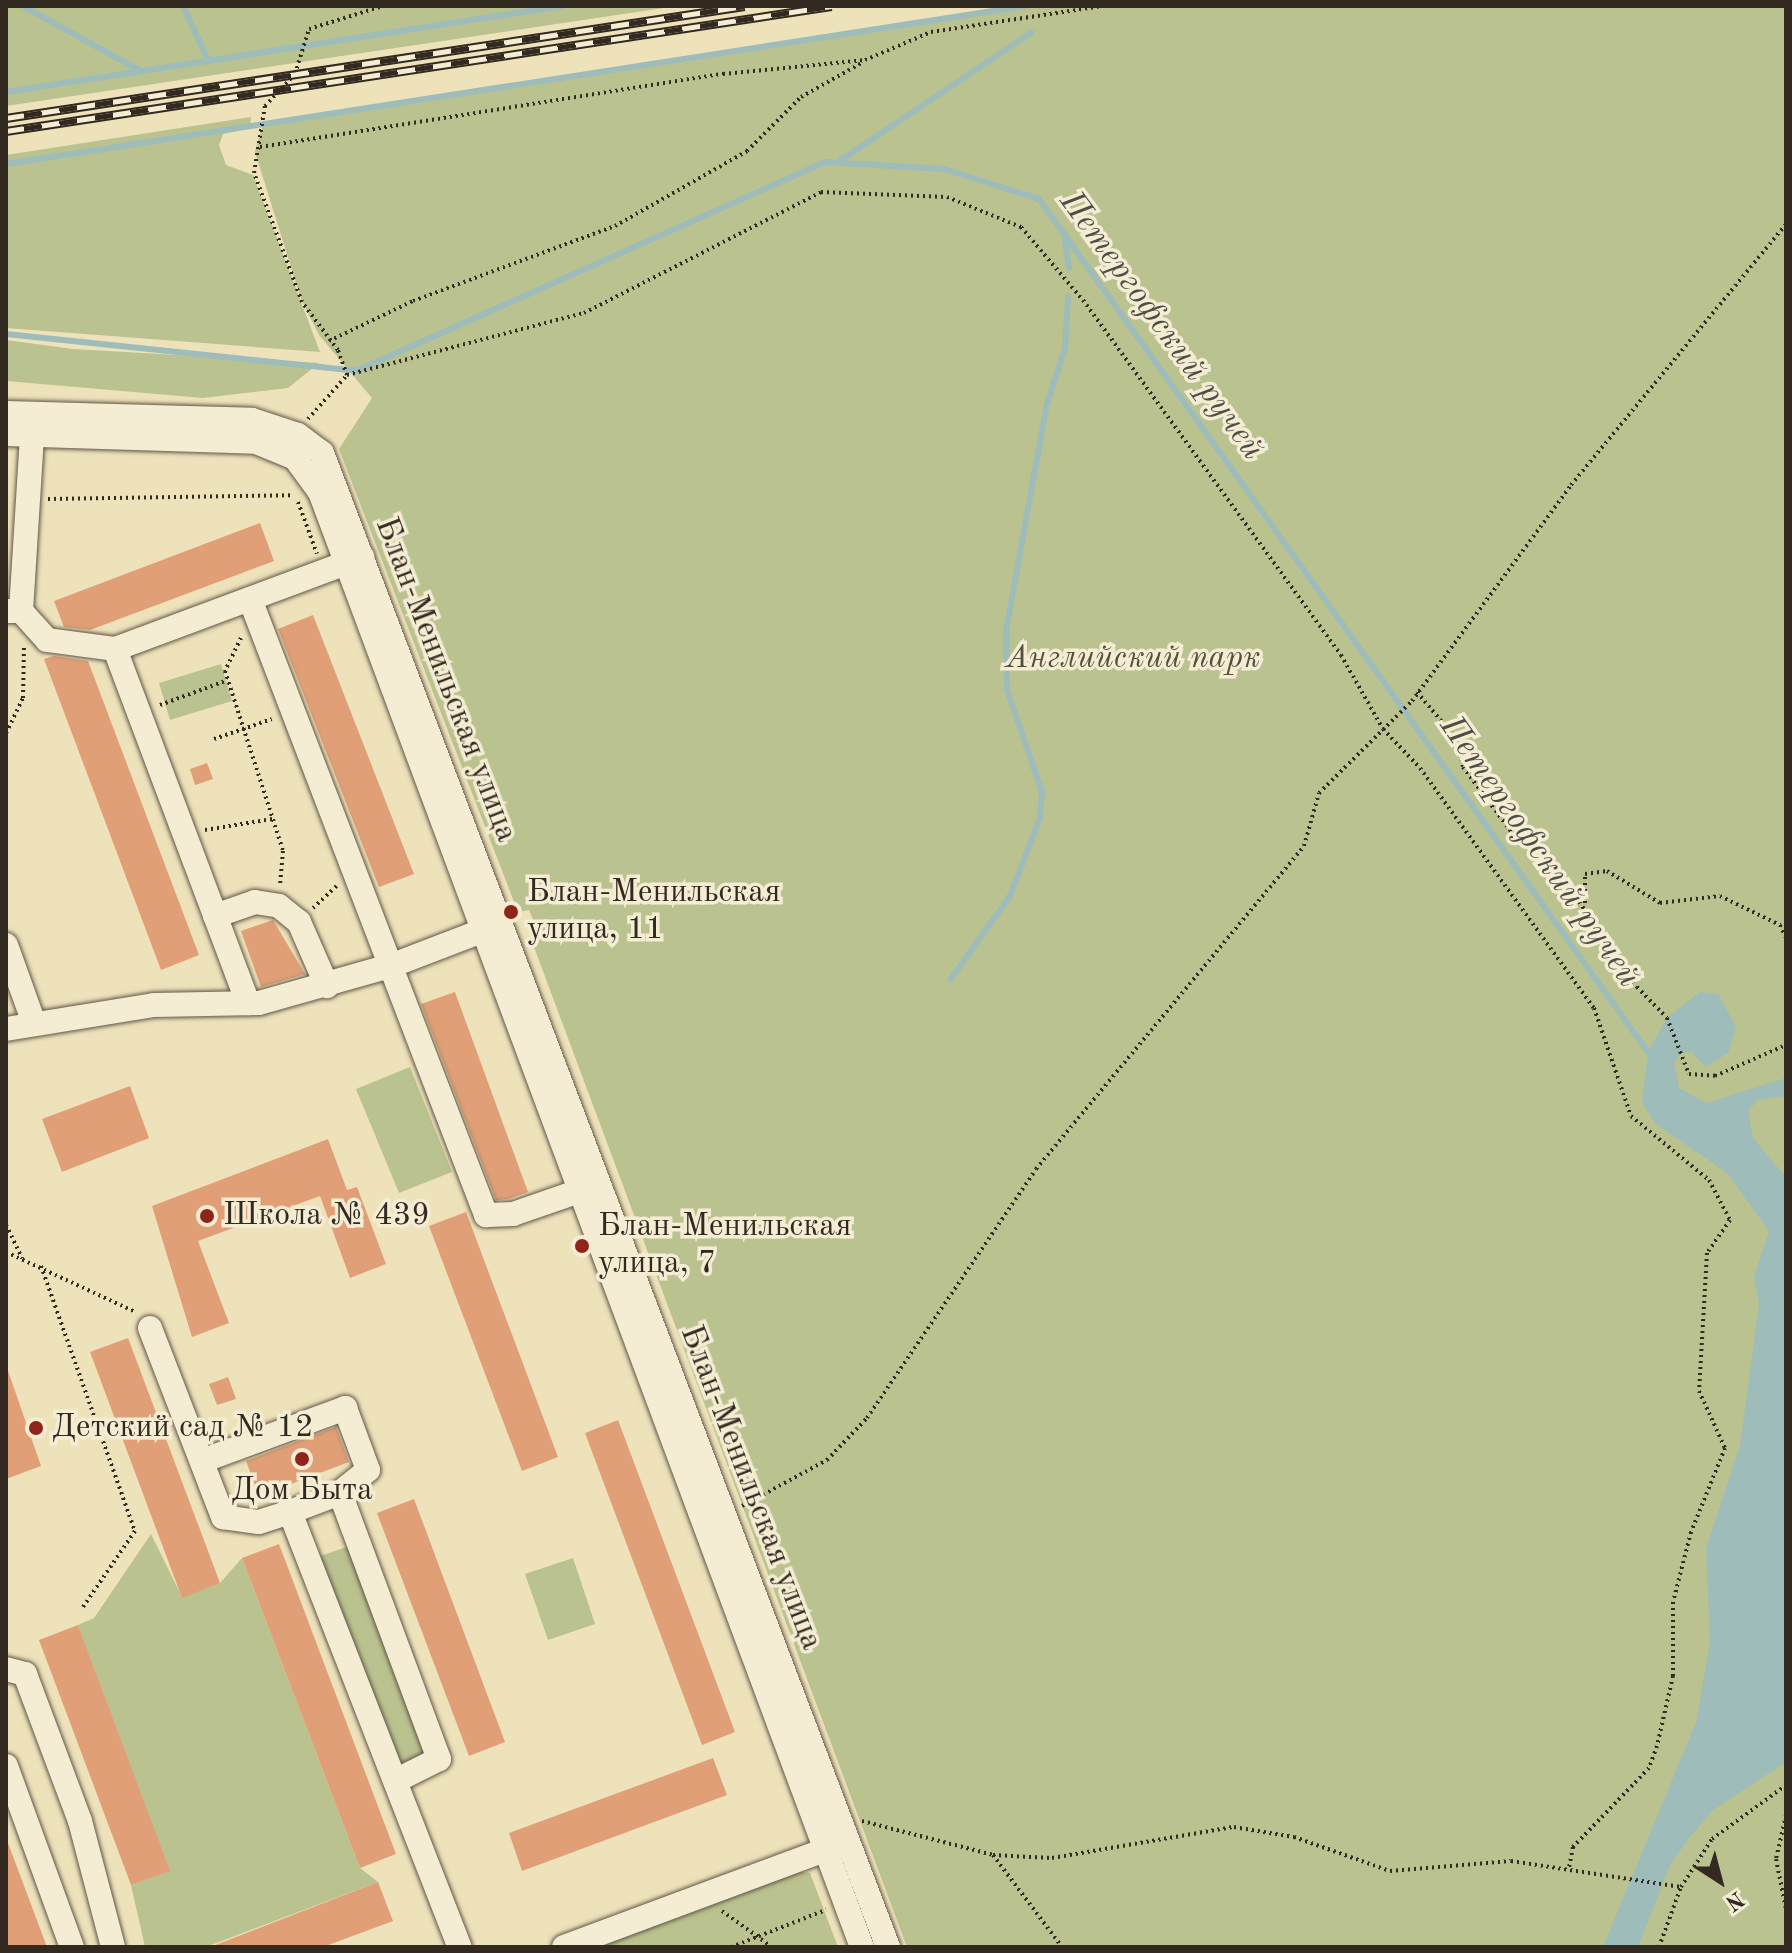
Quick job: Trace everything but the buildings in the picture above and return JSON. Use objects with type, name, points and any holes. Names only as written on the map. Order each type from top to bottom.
[{"type":"street","points":[[6,413],[33,424],[291,443]]},
{"type":"street","points":[[6,434],[33,424]]},
{"type":"street","points":[[33,424],[30,500],[14,611],[33,629],[61,645],[85,640],[115,649],[252,605],[323,571],[355,560]]},
{"type":"street","name":"Блан-Менильская улица","points":[[291,443],[355,560],[591,1187],[888,1947]]},
{"type":"street","points":[[252,605],[393,965],[486,1215],[513,1214],[591,1187]]},
{"type":"street","points":[[115,649],[248,1003]]},
{"type":"street","points":[[215,916],[255,902],[279,906],[299,922],[327,986]]},
{"type":"street","points":[[6,1029],[154,1005],[248,1003],[327,986],[493,927]]},
{"type":"street","points":[[6,945],[34,1023]]},
{"type":"street","name":"Блан-Менильская улица","points":[[591,1187],[725,1513],[844,1837],[862,1947]]},
{"type":"street","points":[[150,1328],[223,1517],[259,1522],[290,1512],[340,1493],[368,1470],[345,1408],[202,1461]]},
{"type":"street","points":[[340,1493],[439,1759],[395,1781]]},
{"type":"street","points":[[290,1512],[460,1947]]},
{"type":"street","points":[[6,1669],[25,1674],[80,1821],[113,1947]]},
{"type":"street","points":[[6,1766],[72,1947]]},
{"type":"street","points":[[564,1947],[844,1837]]},
{"type":"path","points":[[346,372],[338,350],[302,302],[254,173],[265,106],[295,74],[309,29],[383,6]]},
{"type":"path","points":[[329,341],[413,301],[615,226],[747,151],[801,97],[865,60],[931,32],[1102,6]]},
{"type":"path","points":[[260,147],[723,74],[865,60]]},
{"type":"path","points":[[291,443],[346,372],[584,313],[821,192],[900,190],[977,203],[1021,227],[1073,287],[1341,655],[1383,729],[1420,768],[1594,1008],[1631,1116],[1709,1180],[1730,1220],[1707,1253],[1699,1391],[1725,1448],[1673,1602],[1673,1676],[1657,1746],[1649,1768],[1573,1847],[1569,1868]]},
{"type":"path","points":[[725,1513],[827,1460],[867,1418],[1036,1169],[1304,846],[1319,793],[1412,701],[1552,509],[1786,224]]},
{"type":"path","points":[[30,500],[291,492],[323,571]]},
{"type":"path","points":[[252,605],[225,671],[283,851],[279,906]]},
{"type":"path","points":[[6,733],[23,698],[14,611]]},
{"type":"path","points":[[139,713],[228,680]]},
{"type":"path","points":[[1417,692],[1458,741],[1463,767],[1519,842],[1559,872],[1585,906],[1637,987],[1667,1018],[1689,1074],[1715,1076],[1786,1045]]},
{"type":"path","points":[[214,739],[294,711]]},
{"type":"path","points":[[185,837],[272,819]]},
{"type":"path","points":[[299,922],[355,869]]},
{"type":"path","points":[[1585,906],[1585,874],[1607,871],[1660,903],[1720,896],[1780,925],[1786,938]]},
{"type":"path","points":[[6,1225],[22,1258]]},
{"type":"path","points":[[6,1252],[138,1314],[150,1328]]},
{"type":"path","points":[[41,1266],[135,1531],[83,1607]]},
{"type":"path","points":[[1659,1947],[1681,1887],[1712,1839],[1786,1785]]},
{"type":"path","points":[[1786,1815],[1776,1859],[1786,1909]]},
{"type":"path","points":[[844,1837],[885,1822],[993,1855],[1052,1858],[1234,1827],[1294,1837],[1390,1871],[1511,1861],[1681,1887]]},
{"type":"path","points":[[993,1855],[1062,1947]]},
{"type":"path","points":[[709,1902],[772,1947]]},
{"type":"path","points":[[731,1947],[828,1909]]},
{"type":"green space","points":[[6,6],[677,6],[6,106]]},
{"type":"green space","name":"Английский парк","points":[[1026,6],[1786,6],[1786,1947],[907,1947],[531,939],[539,934],[529,910],[518,912],[339,449],[372,398],[319,335],[301,299],[255,152],[263,124]]},
{"type":"green space","points":[[251,117],[250,128],[223,134],[219,145],[226,165],[253,175],[320,352],[6,328],[6,155]]},
{"type":"green space","points":[[6,340],[73,349],[319,363],[288,388],[203,398],[6,381]]},
{"type":"green space","points":[[221,664],[232,701],[170,720],[159,683]]},
{"type":"green space","points":[[410,1067],[452,1172],[399,1193],[356,1089]]},
{"type":"green space","points":[[151,1534],[182,1597],[220,1583],[242,1558],[360,1868],[378,1882],[206,1947],[145,1947],[131,1885],[169,1871],[78,1625],[94,1618]]},
{"type":"green space","points":[[358,1543],[439,1759],[395,1781],[309,1560]]},
{"type":"green space","points":[[573,1558],[595,1624],[548,1640],[525,1574]]},
{"type":"green space","points":[[800,1872],[810,1873],[838,1947],[592,1947]]},
{"type":"water","points":[[1700,992],[1718,994],[1736,1027],[1728,1053],[1705,1067],[1692,1052],[1681,1053],[1674,1063],[1679,1088],[1706,1103],[1786,1078],[1786,1096],[1758,1100],[1748,1111],[1753,1138],[1786,1177],[1786,1762],[1713,1810],[1689,1838],[1670,1865],[1638,1947],[1603,1947],[1696,1722],[1710,1643],[1706,1548],[1740,1445],[1759,1305],[1754,1276],[1769,1231],[1727,1173],[1656,1124],[1642,1103],[1648,1052],[1667,1018]]},
{"type":"waterway","points":[[23,6],[139,70]]},
{"type":"waterway","points":[[183,6],[208,60]]},
{"type":"waterway","points":[[6,92],[562,6]]},
{"type":"waterway","points":[[6,164],[1026,6]]},
{"type":"waterway","points":[[841,160],[1031,33]]},
{"type":"waterway","name":"Петергофский ручей","points":[[6,334],[356,371],[825,162],[944,169],[1039,199],[1648,1052]]},
{"type":"waterway","points":[[1064,236],[1069,268]]},
{"type":"waterway","points":[[950,980],[1010,896],[1040,818],[1042,792],[1007,690],[1006,631],[1047,404],[1065,348],[1068,297]]},
{"type":"railway","points":[[6,118],[745,6]]},
{"type":"railway","points":[[6,131],[832,6]]},
{"type":"place","name":"Блан-Менильская улица, 11","points":[[511,912]]},
{"type":"place","name":"Школа № 439","points":[[207,1216]]},
{"type":"place","name":"Блан-Менильская улица, 7","points":[[582,1246]]},
{"type":"place","name":"Детский сад № 12","points":[[36,1428]]},
{"type":"place","name":"Дом Быта","points":[[302,1459]]}]
